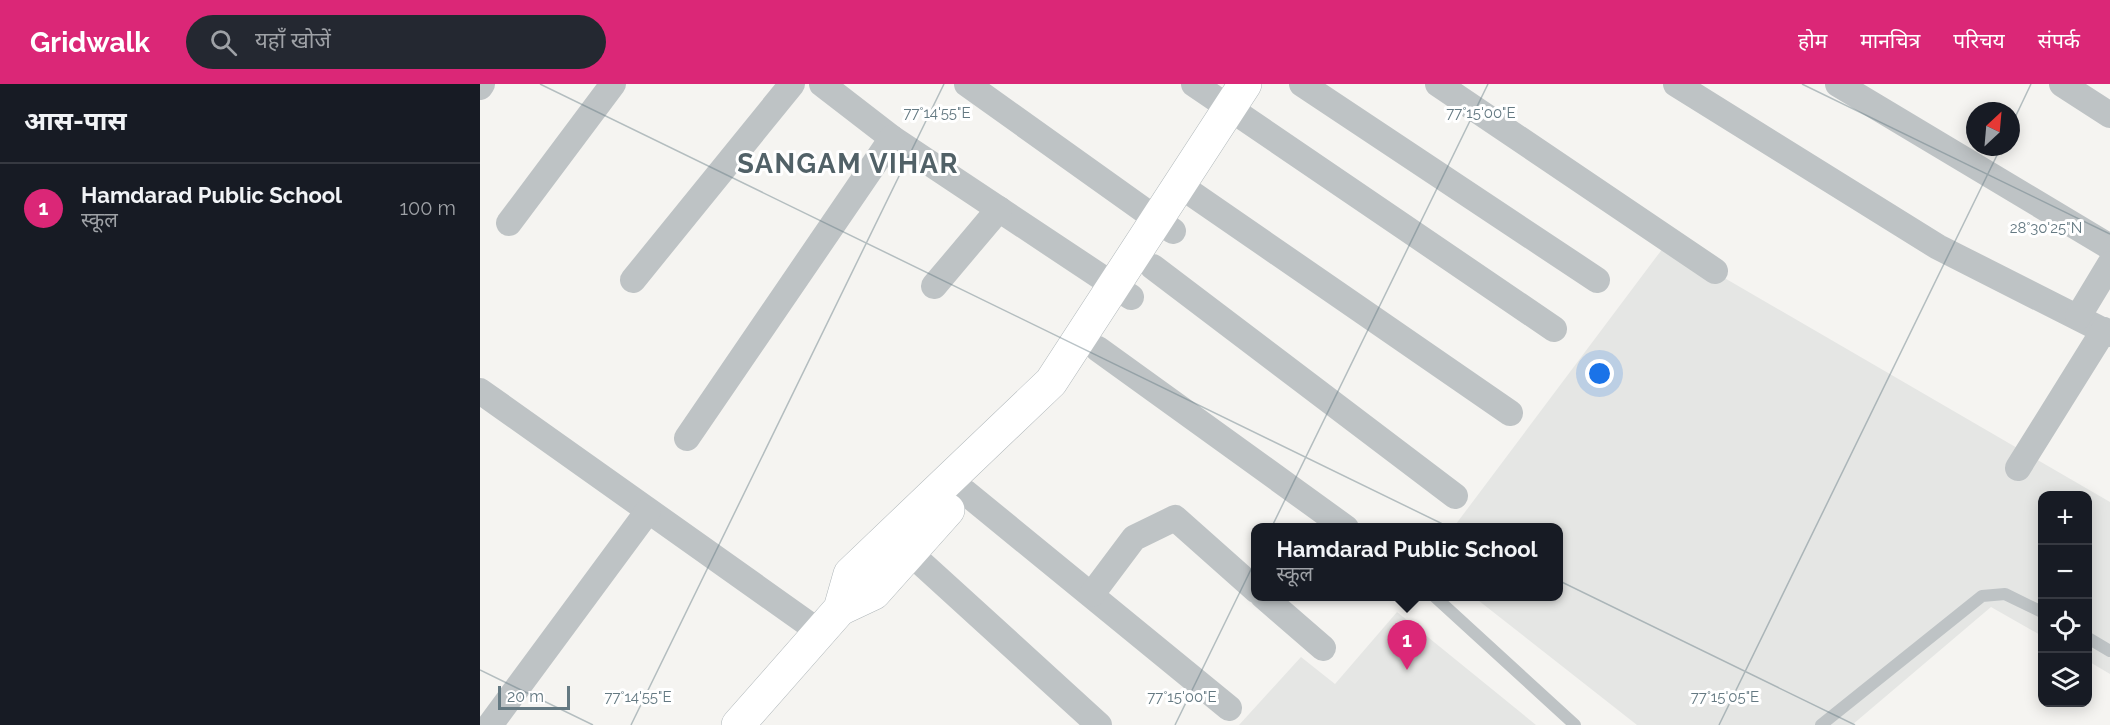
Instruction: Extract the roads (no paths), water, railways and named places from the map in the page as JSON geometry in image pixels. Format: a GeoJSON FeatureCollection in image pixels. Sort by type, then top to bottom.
{"type":"FeatureCollection","features":[{"type":"Feature","properties":{"kind":"street"},"geometry":{"type":"LineString","coordinates":[[509,223],[613,84]]}},
{"type":"Feature","properties":{"kind":"street"},"geometry":{"type":"LineString","coordinates":[[633,280],[792,84]]}},
{"type":"Feature","properties":{"kind":"street"},"geometry":{"type":"LineString","coordinates":[[822,84],[892,138],[1123,292]]}},
{"type":"Feature","properties":{"kind":"street"},"geometry":{"type":"LineString","coordinates":[[967,84],[1166,226]]}},
{"type":"Feature","properties":{"kind":"street"},"geometry":{"type":"LineString","coordinates":[[1194,84],[1239,102],[1554,329]]}},
{"type":"Feature","properties":{"kind":"street"},"geometry":{"type":"LineString","coordinates":[[831,621],[850,574],[1051,382],[1123,292],[1166,226],[1239,102],[1262,84]]}},
{"type":"Feature","properties":{"kind":"street"},"geometry":{"type":"LineString","coordinates":[[1302,84],[1597,279]]}},
{"type":"Feature","properties":{"kind":"street"},"geometry":{"type":"LineString","coordinates":[[1438,84],[1715,271]]}},
{"type":"Feature","properties":{"kind":"street"},"geometry":{"type":"LineString","coordinates":[[1676,84],[1938,247],[2107,332],[2018,468]]}},
{"type":"Feature","properties":{"kind":"street"},"geometry":{"type":"LineString","coordinates":[[1838,84],[2110,247]]}},
{"type":"Feature","properties":{"kind":"street"},"geometry":{"type":"LineString","coordinates":[[2062,84],[2110,115]]}},
{"type":"Feature","properties":{"kind":"street"},"geometry":{"type":"LineString","coordinates":[[738,725],[831,621],[874,593],[908,551],[1038,421],[1098,349],[1123,292],[1153,267],[1166,226],[1191,193],[1239,102]]}},
{"type":"Feature","properties":{"kind":"street"},"geometry":{"type":"LineString","coordinates":[[687,438],[892,138]]}},
{"type":"Feature","properties":{"kind":"street"},"geometry":{"type":"LineString","coordinates":[[1191,193],[1510,413]]}},
{"type":"Feature","properties":{"kind":"street"},"geometry":{"type":"LineString","coordinates":[[934,286],[999,209]]}},
{"type":"Feature","properties":{"kind":"street"},"geometry":{"type":"LineString","coordinates":[[2078,317],[2110,264]]}},
{"type":"Feature","properties":{"kind":"street"},"geometry":{"type":"LineString","coordinates":[[1153,267],[1455,496]]}},
{"type":"Feature","properties":{"kind":"street"},"geometry":{"type":"LineString","coordinates":[[1098,349],[1339,523]]}},
{"type":"Feature","properties":{"kind":"street"},"geometry":{"type":"LineString","coordinates":[[481,394],[648,511],[831,621]]}},
{"type":"Feature","properties":{"kind":"street"},"geometry":{"type":"LineString","coordinates":[[965,492],[1229,708]]}},
{"type":"Feature","properties":{"kind":"street"},"geometry":{"type":"LineString","coordinates":[[490,725],[648,511]]}},
{"type":"Feature","properties":{"kind":"street"},"geometry":{"type":"LineString","coordinates":[[1092,594],[1134,538],[1175,518],[1251,586]]}},
{"type":"Feature","properties":{"kind":"street"},"geometry":{"type":"LineString","coordinates":[[908,551],[1099,725]]}},
{"type":"Feature","properties":{"kind":"street"},"geometry":{"type":"LineString","coordinates":[[1268,601],[1323,648]]}},
{"type":"Feature","properties":{"kind":"lane"},"geometry":{"type":"LineString","coordinates":[[1821,725],[1982,596],[2005,594],[2038,610]]}},
{"type":"Feature","properties":{"kind":"lane"},"geometry":{"type":"LineString","coordinates":[[1438,601],[1575,725]]}},
{"type":"Feature","properties":{"kind":"lane"},"geometry":{"type":"LineString","coordinates":[[2092,640],[2110,651]]}},
{"type":"Feature","properties":{"kind":"place","name":"Hamdarad Public School"},"geometry":{"type":"Point","coordinates":[1407,670]}},
{"type":"Feature","properties":{"kind":"district","name":"SANGAM VIHAR"},"geometry":{"type":"Point","coordinates":[848,164]}}]}
